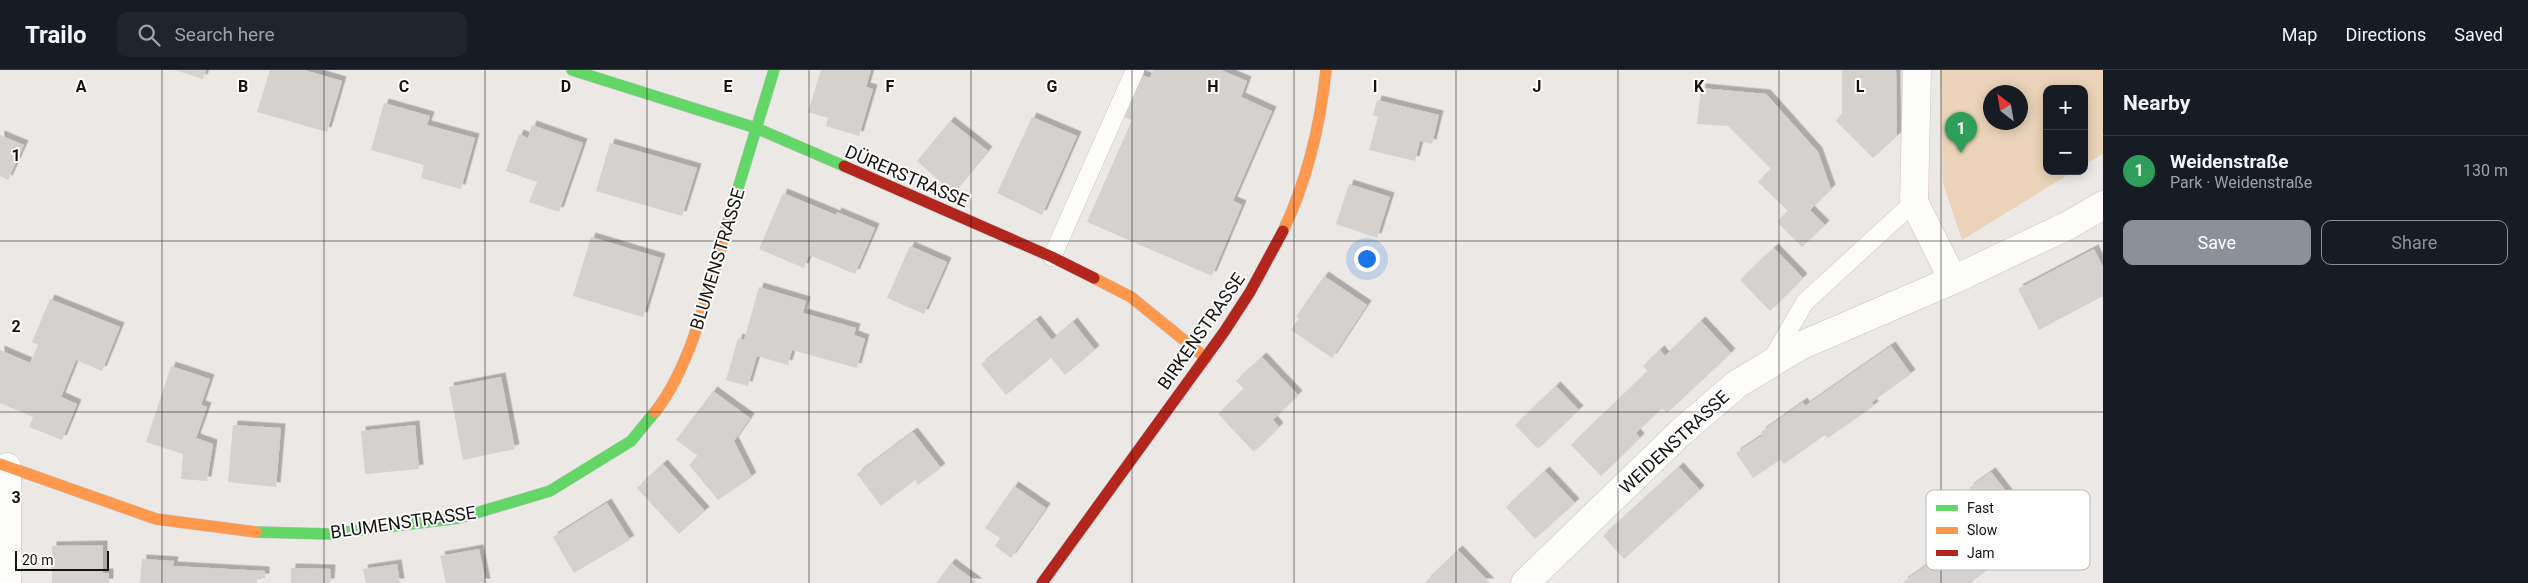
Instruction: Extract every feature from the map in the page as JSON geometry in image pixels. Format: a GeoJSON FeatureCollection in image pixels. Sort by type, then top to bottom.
{"type":"FeatureCollection","features":[{"type":"Feature","properties":{"kind":"street","name":"DÜRERSTRASSE"},"geometry":{"type":"LineString","coordinates":[[572,70],[756,128],[1052,257],[1131,296],[1206,358]]}},
{"type":"Feature","properties":{"kind":"street","name":"BLUMENSTRASSE"},"geometry":{"type":"LineString","coordinates":[[7,583],[4,466],[156,518],[246,532],[330,534],[459,518],[550,491],[631,441],[664,400],[688,354],[774,70]]}},
{"type":"Feature","properties":{"kind":"street","name":"BIRKENSTRASSE"},"geometry":{"type":"LineString","coordinates":[[1042,583],[1251,294],[1289,225],[1310,167],[1324,110],[1326,70]]}},
{"type":"Feature","properties":{"kind":"street"},"geometry":{"type":"LineString","coordinates":[[1917,70],[1914,202],[1953,280]]}},
{"type":"Feature","properties":{"kind":"street","name":"WEIDENSTRASSE"},"geometry":{"type":"LineString","coordinates":[[1525,583],[1681,432],[1737,384],[1800,346],[1953,280],[2070,224],[2103,205]]}},
{"type":"Feature","properties":{"kind":"lane"},"geometry":{"type":"LineString","coordinates":[[1052,257],[1135,70]]}},
{"type":"Feature","properties":{"kind":"lane"},"geometry":{"type":"LineString","coordinates":[[1768,366],[1805,302],[1914,202]]}},
{"type":"Feature","properties":{"kind":"shaded area"},"geometry":{"type":"Polygon","coordinates":[[[1940,70],[2103,70],[2103,154],[2088,163],[2088,85],[2043,85],[2043,175],[2068,175],[1962,240],[1943,183],[1940,70]]]}},
{"type":"Feature","properties":{"kind":"building"},"geometry":{"type":"Polygon","coordinates":[[[175,70],[206,70],[203,79],[175,70]]]}},
{"type":"Feature","properties":{"kind":"building"},"geometry":{"type":"Polygon","coordinates":[[[270,70],[304,70],[342,81],[327,132],[257,112],[270,70]]]}},
{"type":"Feature","properties":{"kind":"building"},"geometry":{"type":"Polygon","coordinates":[[[821,70],[871,70],[866,87],[873,89],[859,136],[826,126],[828,118],[808,112],[821,70]]]}},
{"type":"Feature","properties":{"kind":"building"},"geometry":{"type":"Polygon","coordinates":[[[1153,70],[1221,70],[1247,81],[1241,97],[1272,111],[1233,201],[1242,205],[1212,276],[1087,222],[1132,120],[1121,116],[1139,74],[1150,78],[1153,70]]]}},
{"type":"Feature","properties":{"kind":"building"},"geometry":{"type":"Polygon","coordinates":[[[1842,70],[1896,70],[1897,136],[1873,158],[1836,121],[1842,113],[1842,70]]]}},
{"type":"Feature","properties":{"kind":"building"},"geometry":{"type":"Polygon","coordinates":[[[1701,88],[1766,94],[1818,152],[1831,189],[1810,210],[1825,225],[1802,247],[1777,222],[1788,211],[1758,182],[1771,169],[1728,126],[1697,124],[1701,88]]]}},
{"type":"Feature","properties":{"kind":"building"},"geometry":{"type":"Polygon","coordinates":[[[1377,100],[1439,115],[1432,144],[1420,141],[1415,161],[1369,150],[1378,117],[1373,115],[1377,100]]]}},
{"type":"Feature","properties":{"kind":"building"},"geometry":{"type":"Polygon","coordinates":[[[384,103],[430,116],[427,125],[475,138],[461,189],[421,178],[424,165],[371,150],[384,103]]]}},
{"type":"Feature","properties":{"kind":"building"},"geometry":{"type":"Polygon","coordinates":[[[1032,117],[1077,136],[1042,215],[997,193],[1032,117]]]}},
{"type":"Feature","properties":{"kind":"building"},"geometry":{"type":"Polygon","coordinates":[[[950,121],[988,151],[953,193],[917,161],[950,121]]]}},
{"type":"Feature","properties":{"kind":"building"},"geometry":{"type":"Polygon","coordinates":[[[532,125],[583,143],[559,212],[529,202],[537,182],[506,171],[519,134],[528,138],[532,125]]]}},
{"type":"Feature","properties":{"kind":"building"},"geometry":{"type":"Polygon","coordinates":[[[0,135],[24,145],[8,180],[0,176],[0,135]]]}},
{"type":"Feature","properties":{"kind":"building"},"geometry":{"type":"Polygon","coordinates":[[[610,143],[697,168],[682,216],[596,191],[610,143]]]}},
{"type":"Feature","properties":{"kind":"building"},"geometry":{"type":"Polygon","coordinates":[[[1349,184],[1390,197],[1377,238],[1336,224],[1349,184]]]}},
{"type":"Feature","properties":{"kind":"building"},"geometry":{"type":"Polygon","coordinates":[[[783,193],[836,215],[837,212],[875,228],[855,274],[809,255],[804,268],[759,249],[783,193]]]}},
{"type":"Feature","properties":{"kind":"building"},"geometry":{"type":"Polygon","coordinates":[[[591,237],[661,258],[643,317],[573,296],[591,237]]]}},
{"type":"Feature","properties":{"kind":"building"},"geometry":{"type":"Polygon","coordinates":[[[910,246],[947,262],[924,314],[887,298],[910,246]]]}},
{"type":"Feature","properties":{"kind":"building"},"geometry":{"type":"Polygon","coordinates":[[[1774,248],[1803,278],[1770,311],[1740,280],[1774,248]]]}},
{"type":"Feature","properties":{"kind":"building"},"geometry":{"type":"Polygon","coordinates":[[[2094,249],[2103,267],[2103,296],[2039,330],[2018,289],[2094,249]]]}},
{"type":"Feature","properties":{"kind":"building"},"geometry":{"type":"Polygon","coordinates":[[[1324,276],[1367,305],[1332,358],[1291,330],[1299,318],[1296,317],[1324,276]]]}},
{"type":"Feature","properties":{"kind":"building"},"geometry":{"type":"Polygon","coordinates":[[[759,287],[806,301],[803,313],[856,328],[854,335],[865,339],[857,368],[792,350],[788,365],[757,356],[748,386],[726,380],[738,338],[744,340],[759,287]]]}},
{"type":"Feature","properties":{"kind":"building"},"geometry":{"type":"Polygon","coordinates":[[[50,299],[120,327],[102,371],[76,360],[61,397],[77,404],[62,440],[29,427],[33,417],[0,403],[0,350],[30,363],[38,345],[32,342],[50,299]]]}},
{"type":"Feature","properties":{"kind":"building"},"geometry":{"type":"Polygon","coordinates":[[[1036,320],[1052,340],[1073,322],[1095,350],[1065,375],[1051,358],[1006,395],[981,364],[1036,320]]]}},
{"type":"Feature","properties":{"kind":"building"},"geometry":{"type":"Polygon","coordinates":[[[1701,321],[1731,353],[1667,413],[1662,408],[1636,433],[1640,438],[1601,476],[1571,445],[1648,371],[1643,366],[1660,350],[1665,356],[1701,321]]]}},
{"type":"Feature","properties":{"kind":"building"},"geometry":{"type":"Polygon","coordinates":[[[1891,346],[1911,374],[1872,402],[1874,406],[1828,438],[1825,435],[1784,464],[1780,460],[1753,478],[1736,453],[1763,435],[1761,432],[1803,402],[1805,406],[1891,346]]]}},
{"type":"Feature","properties":{"kind":"building"},"geometry":{"type":"Polygon","coordinates":[[[1262,357],[1298,395],[1273,420],[1279,427],[1254,452],[1218,414],[1244,389],[1236,381],[1262,357]]]}},
{"type":"Feature","properties":{"kind":"building"},"geometry":{"type":"Polygon","coordinates":[[[171,366],[210,379],[201,405],[207,407],[196,438],[213,444],[207,481],[181,479],[183,454],[146,442],[171,366]]]}},
{"type":"Feature","properties":{"kind":"building"},"geometry":{"type":"Polygon","coordinates":[[[501,377],[515,449],[463,460],[449,387],[501,377]]]}},
{"type":"Feature","properties":{"kind":"building"},"geometry":{"type":"Polygon","coordinates":[[[1556,386],[1579,410],[1538,449],[1515,425],[1556,386]]]}},
{"type":"Feature","properties":{"kind":"building"},"geometry":{"type":"Polygon","coordinates":[[[713,391],[750,418],[734,441],[752,477],[718,500],[689,465],[698,456],[676,440],[713,391]]]}},
{"type":"Feature","properties":{"kind":"building"},"geometry":{"type":"Polygon","coordinates":[[[233,425],[281,428],[276,487],[228,482],[233,425]]]}},
{"type":"Feature","properties":{"kind":"building"},"geometry":{"type":"Polygon","coordinates":[[[415,425],[419,469],[365,474],[361,431],[415,425]]]}},
{"type":"Feature","properties":{"kind":"building"},"geometry":{"type":"Polygon","coordinates":[[[913,432],[941,468],[918,485],[915,480],[881,506],[857,474],[913,432]]]}},
{"type":"Feature","properties":{"kind":"building"},"geometry":{"type":"Polygon","coordinates":[[[663,464],[705,511],[679,534],[637,488],[663,464]]]}},
{"type":"Feature","properties":{"kind":"building"},"geometry":{"type":"Polygon","coordinates":[[[1679,467],[1700,490],[1624,559],[1603,536],[1679,467]]]}},
{"type":"Feature","properties":{"kind":"building"},"geometry":{"type":"Polygon","coordinates":[[[1545,471],[1575,503],[1535,539],[1506,507],[1545,471]]]}},
{"type":"Feature","properties":{"kind":"building"},"geometry":{"type":"Polygon","coordinates":[[[1991,472],[2005,490],[1970,490],[1969,488],[1991,472]]]}},
{"type":"Feature","properties":{"kind":"building"},"geometry":{"type":"Polygon","coordinates":[[[1014,486],[1046,508],[1011,558],[995,546],[1000,538],[985,528],[1014,486]]]}},
{"type":"Feature","properties":{"kind":"building"},"geometry":{"type":"Polygon","coordinates":[[[607,503],[630,540],[574,573],[553,537],[607,503]]]}},
{"type":"Feature","properties":{"kind":"building"},"geometry":{"type":"Polygon","coordinates":[[[103,545],[103,573],[109,573],[109,583],[52,583],[52,546],[103,545]]]}},
{"type":"Feature","properties":{"kind":"building"},"geometry":{"type":"Polygon","coordinates":[[[479,549],[486,583],[446,583],[440,556],[479,549]]]}},
{"type":"Feature","properties":{"kind":"building"},"geometry":{"type":"Polygon","coordinates":[[[1458,550],[1490,583],[1425,583],[1426,581],[1458,550]]]}},
{"type":"Feature","properties":{"kind":"building"},"geometry":{"type":"Polygon","coordinates":[[[142,559],[174,561],[173,566],[265,571],[265,578],[257,578],[257,583],[140,583],[142,559]]]}},
{"type":"Feature","properties":{"kind":"building"},"geometry":{"type":"Polygon","coordinates":[[[951,563],[978,583],[936,583],[951,563]]]}},
{"type":"Feature","properties":{"kind":"building"},"geometry":{"type":"Polygon","coordinates":[[[397,564],[400,583],[366,583],[363,569],[397,564]]]}},
{"type":"Feature","properties":{"kind":"building"},"geometry":{"type":"Polygon","coordinates":[[[1926,565],[1926,570],[1988,570],[1970,583],[1902,583],[1926,565]]]}},
{"type":"Feature","properties":{"kind":"building"},"geometry":{"type":"Polygon","coordinates":[[[291,568],[331,569],[330,583],[291,583],[291,568]]]}},
{"type":"Feature","properties":{"kind":"traffic: fast"},"geometry":{"type":"LineString","coordinates":[[572,70],[756,128],[844,166]]}},
{"type":"Feature","properties":{"kind":"traffic: fast"},"geometry":{"type":"LineString","coordinates":[[732,208],[774,70]]}},
{"type":"Feature","properties":{"kind":"traffic: fast"},"geometry":{"type":"LineString","coordinates":[[256,532],[330,534],[459,518],[550,491],[631,441],[655,412]]}},
{"type":"Feature","properties":{"kind":"traffic: slow"},"geometry":{"type":"LineString","coordinates":[[1283,231],[1299,192],[1312,152],[1326,70]]}},
{"type":"Feature","properties":{"kind":"traffic: slow"},"geometry":{"type":"LineString","coordinates":[[655,412],[669,391],[692,342],[710,287],[732,208]]}},
{"type":"Feature","properties":{"kind":"traffic: slow"},"geometry":{"type":"LineString","coordinates":[[1094,278],[1131,297],[1206,358]]}},
{"type":"Feature","properties":{"kind":"traffic: slow"},"geometry":{"type":"LineString","coordinates":[[0,464],[156,519],[256,532]]}},
{"type":"Feature","properties":{"kind":"traffic: jam"},"geometry":{"type":"LineString","coordinates":[[844,166],[1052,257],[1094,278]]}},
{"type":"Feature","properties":{"kind":"traffic: jam"},"geometry":{"type":"LineString","coordinates":[[1042,583],[1224,332],[1250,292],[1283,231]]}},
{"type":"Feature","properties":{"kind":"place","name":"Weidenstraße"},"geometry":{"type":"Point","coordinates":[1961,153]}}]}
